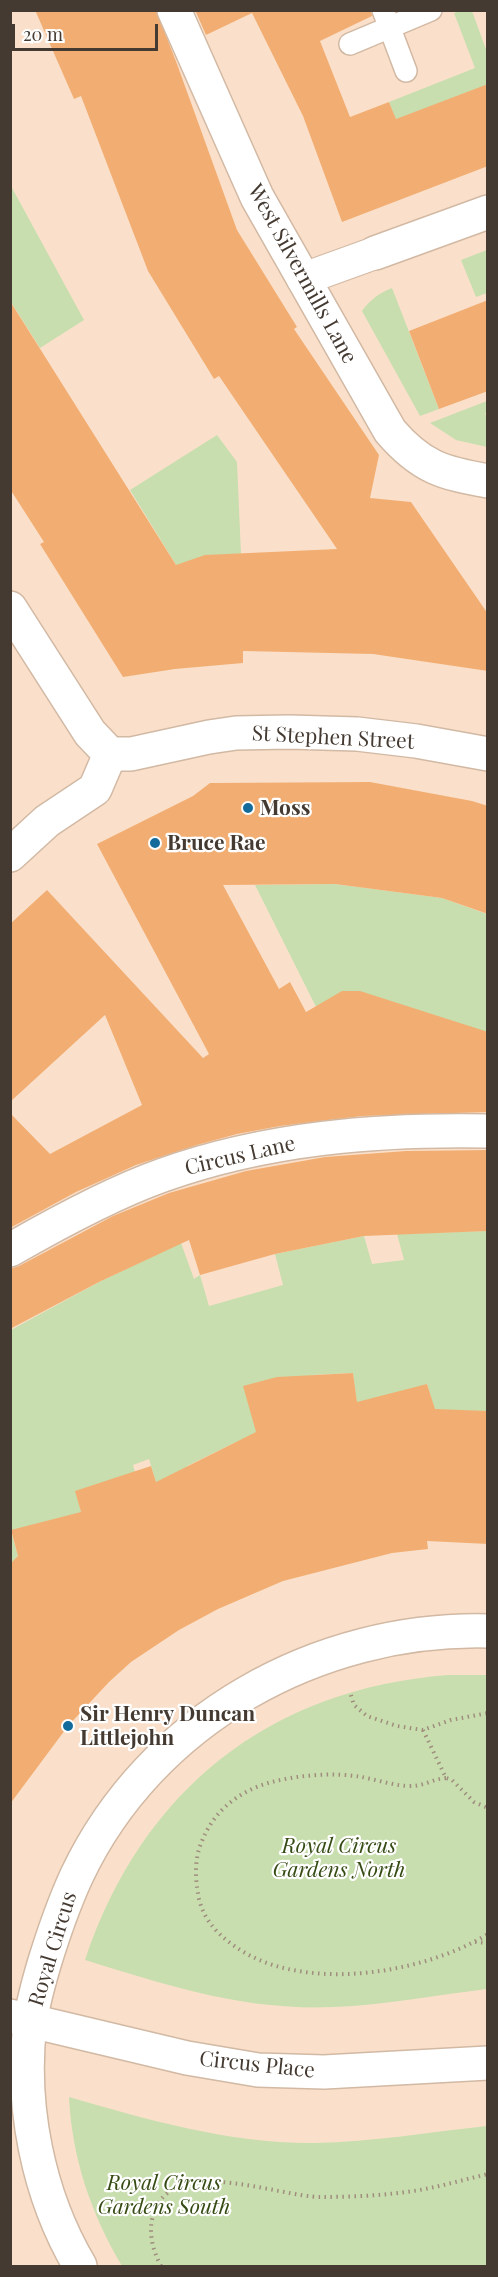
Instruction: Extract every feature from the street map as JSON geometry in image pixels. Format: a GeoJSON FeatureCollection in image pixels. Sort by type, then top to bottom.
{"type":"FeatureCollection","features":[{"type":"Feature","properties":{"kind":"street","name":"West Silvermills Lane"},"geometry":{"type":"LineString","coordinates":[[174,10],[257,197],[390,431],[404,447],[437,470],[488,481]]}},
{"type":"Feature","properties":{"kind":"street"},"geometry":{"type":"LineString","coordinates":[[303,279],[488,212]]}},
{"type":"Feature","properties":{"kind":"street"},"geometry":{"type":"LineString","coordinates":[[10,608],[90,732],[110,754],[95,789],[47,821],[10,855]]}},
{"type":"Feature","properties":{"kind":"street","name":"St Stephen Street"},"geometry":{"type":"LineString","coordinates":[[110,754],[131,754],[218,735],[289,732],[357,734],[488,754]]}},
{"type":"Feature","properties":{"kind":"street","name":"Circus Lane"},"geometry":{"type":"LineString","coordinates":[[10,1250],[104,1201],[161,1176],[256,1149],[350,1135],[446,1130],[488,1131]]}},
{"type":"Feature","properties":{"kind":"street","name":"Royal Circus"},"geometry":{"type":"LineString","coordinates":[[80,2266],[70,2249],[48,2194],[33,2131],[28,2097],[27,2063],[20,2019],[40,1979],[61,1911],[86,1857],[124,1800],[160,1759],[191,1731],[246,1692],[306,1663],[336,1652],[405,1636],[442,1632],[488,1632]]}},
{"type":"Feature","properties":{"kind":"street","name":"Circus Place"},"geometry":{"type":"LineString","coordinates":[[20,2019],[187,2058],[258,2070],[324,2072],[488,2063]]}},
{"type":"Feature","properties":{"kind":"lane"},"geometry":{"type":"LineString","coordinates":[[350,44],[386,19],[431,10]]}},
{"type":"Feature","properties":{"kind":"lane"},"geometry":{"type":"LineString","coordinates":[[386,19],[406,71]]}},
{"type":"Feature","properties":{"kind":"path"},"geometry":{"type":"LineString","coordinates":[[350,1692],[354,1705],[367,1716],[391,1724],[423,1730],[451,1720],[488,1713]]}},
{"type":"Feature","properties":{"kind":"path"},"geometry":{"type":"LineString","coordinates":[[423,1730],[446,1778]]}},
{"type":"Feature","properties":{"kind":"path"},"geometry":{"type":"LineString","coordinates":[[488,1808],[474,1802],[452,1780],[446,1778],[420,1786],[405,1786],[350,1775],[324,1775],[279,1780],[245,1792],[218,1814],[206,1832],[197,1854],[196,1868],[199,1896],[206,1918],[221,1936],[242,1952],[257,1959],[305,1973],[342,1975],[387,1969],[437,1957],[488,1934]]}},
{"type":"Feature","properties":{"kind":"path"},"geometry":{"type":"LineString","coordinates":[[474,1942],[488,1943]]}},
{"type":"Feature","properties":{"kind":"path"},"geometry":{"type":"LineString","coordinates":[[161,2266],[152,2246],[151,2228],[154,2213],[158,2202],[167,2193],[185,2184],[205,2181],[231,2182],[319,2197],[399,2193],[488,2174]]}},
{"type":"Feature","properties":{"kind":"green space"},"geometry":{"type":"Polygon","coordinates":[[[472,11],[487,52],[487,84],[405,143],[389,102],[475,68],[454,13],[472,11]]]}},
{"type":"Feature","properties":{"kind":"green space"},"geometry":{"type":"Polygon","coordinates":[[[11,186],[84,320],[40,348],[11,302],[11,186]]]}},
{"type":"Feature","properties":{"kind":"green space"},"geometry":{"type":"Polygon","coordinates":[[[487,250],[487,293],[476,297],[461,260],[487,250]]]}},
{"type":"Feature","properties":{"kind":"green space"},"geometry":{"type":"Polygon","coordinates":[[[392,288],[439,409],[420,416],[362,311],[375,297],[392,288]]]}},
{"type":"Feature","properties":{"kind":"green space"},"geometry":{"type":"Polygon","coordinates":[[[487,401],[487,412],[485,413],[487,447],[456,440],[430,423],[487,401]]]}},
{"type":"Feature","properties":{"kind":"green space"},"geometry":{"type":"Polygon","coordinates":[[[217,435],[237,462],[241,554],[181,573],[130,490],[217,435]]]}},
{"type":"Feature","properties":{"kind":"green space"},"geometry":{"type":"Polygon","coordinates":[[[335,884],[442,898],[487,914],[487,1032],[316,1007],[255,885],[335,884]]]}},
{"type":"Feature","properties":{"kind":"green space"},"geometry":{"type":"Polygon","coordinates":[[[487,1231],[487,1411],[437,1418],[427,1384],[358,1412],[353,1373],[312,1375],[258,1436],[234,1443],[189,1465],[158,1489],[149,1459],[133,1465],[143,1501],[76,1492],[91,1552],[11,1531],[11,1330],[99,1282],[181,1243],[194,1279],[200,1275],[209,1306],[283,1285],[275,1254],[364,1236],[372,1264],[404,1260],[397,1234],[487,1231]]]}},
{"type":"Feature","properties":{"kind":"green space"},"geometry":{"type":"Polygon","coordinates":[[[11,1531],[18,1556],[11,1564],[11,1531]]]}},
{"type":"Feature","properties":{"kind":"green space","name":"Royal Circus Gardens North"},"geometry":{"type":"Polygon","coordinates":[[[448,1675],[487,1675],[487,1989],[353,2006],[269,2005],[208,1995],[85,1960],[110,1900],[141,1846],[178,1799],[221,1759],[270,1727],[324,1702],[383,1684],[448,1675]]]}},
{"type":"Feature","properties":{"kind":"green space","name":"Royal Circus Gardens South"},"geometry":{"type":"Polygon","coordinates":[[[69,2097],[190,2129],[284,2142],[358,2141],[487,2126],[487,2266],[122,2266],[101,2226],[85,2185],[74,2142],[69,2097]]]}},
{"type":"Feature","properties":{"kind":"building"},"geometry":{"type":"Polygon","coordinates":[[[35,10],[156,10],[237,230],[297,327],[294,329],[379,455],[370,498],[411,502],[488,614],[488,671],[373,654],[243,651],[243,663],[175,669],[123,677],[40,544],[44,542],[10,489],[10,301],[176,565],[205,555],[337,549],[219,376],[214,379],[148,271],[81,96],[74,99],[35,10]]]}},
{"type":"Feature","properties":{"kind":"building"},"geometry":{"type":"Polygon","coordinates":[[[195,10],[371,10],[372,16],[320,41],[350,117],[389,102],[396,119],[488,84],[488,166],[342,222],[303,116],[252,13],[206,35],[195,10]]]}},
{"type":"Feature","properties":{"kind":"building"},"geometry":{"type":"Polygon","coordinates":[[[488,300],[488,391],[439,409],[409,331],[488,300]]]}},
{"type":"Feature","properties":{"kind":"building"},"geometry":{"type":"Polygon","coordinates":[[[370,782],[488,806],[488,914],[442,898],[335,884],[223,885],[279,989],[290,982],[306,1012],[342,991],[360,991],[488,1032],[488,1112],[362,1116],[237,1134],[136,1165],[76,1192],[10,1228],[10,1113],[50,1154],[142,1105],[105,1015],[10,1102],[10,924],[47,890],[203,1058],[209,1054],[97,844],[193,796],[210,783],[370,782]]]}},
{"type":"Feature","properties":{"kind":"building"},"geometry":{"type":"Polygon","coordinates":[[[488,1150],[488,1231],[364,1236],[275,1254],[200,1275],[189,1240],[99,1282],[10,1329],[10,1269],[113,1216],[169,1193],[246,1171],[325,1157],[406,1151],[488,1150]]]}},
{"type":"Feature","properties":{"kind":"building"},"geometry":{"type":"Polygon","coordinates":[[[353,1373],[357,1402],[427,1384],[435,1409],[488,1411],[488,1544],[427,1541],[428,1549],[392,1553],[283,1581],[218,1609],[179,1630],[131,1662],[109,1682],[68,1726],[10,1804],[10,1564],[18,1556],[11,1530],[81,1512],[75,1491],[151,1466],[156,1482],[256,1432],[243,1386],[277,1377],[353,1373]]]}},
{"type":"Feature","properties":{"kind":"place","name":"Moss"},"geometry":{"type":"Point","coordinates":[248,808]}},
{"type":"Feature","properties":{"kind":"place","name":"Bruce Rae"},"geometry":{"type":"Point","coordinates":[155,843]}},
{"type":"Feature","properties":{"kind":"place","name":"Sir Henry Duncan Littlejohn"},"geometry":{"type":"Point","coordinates":[68,1726]}}]}
